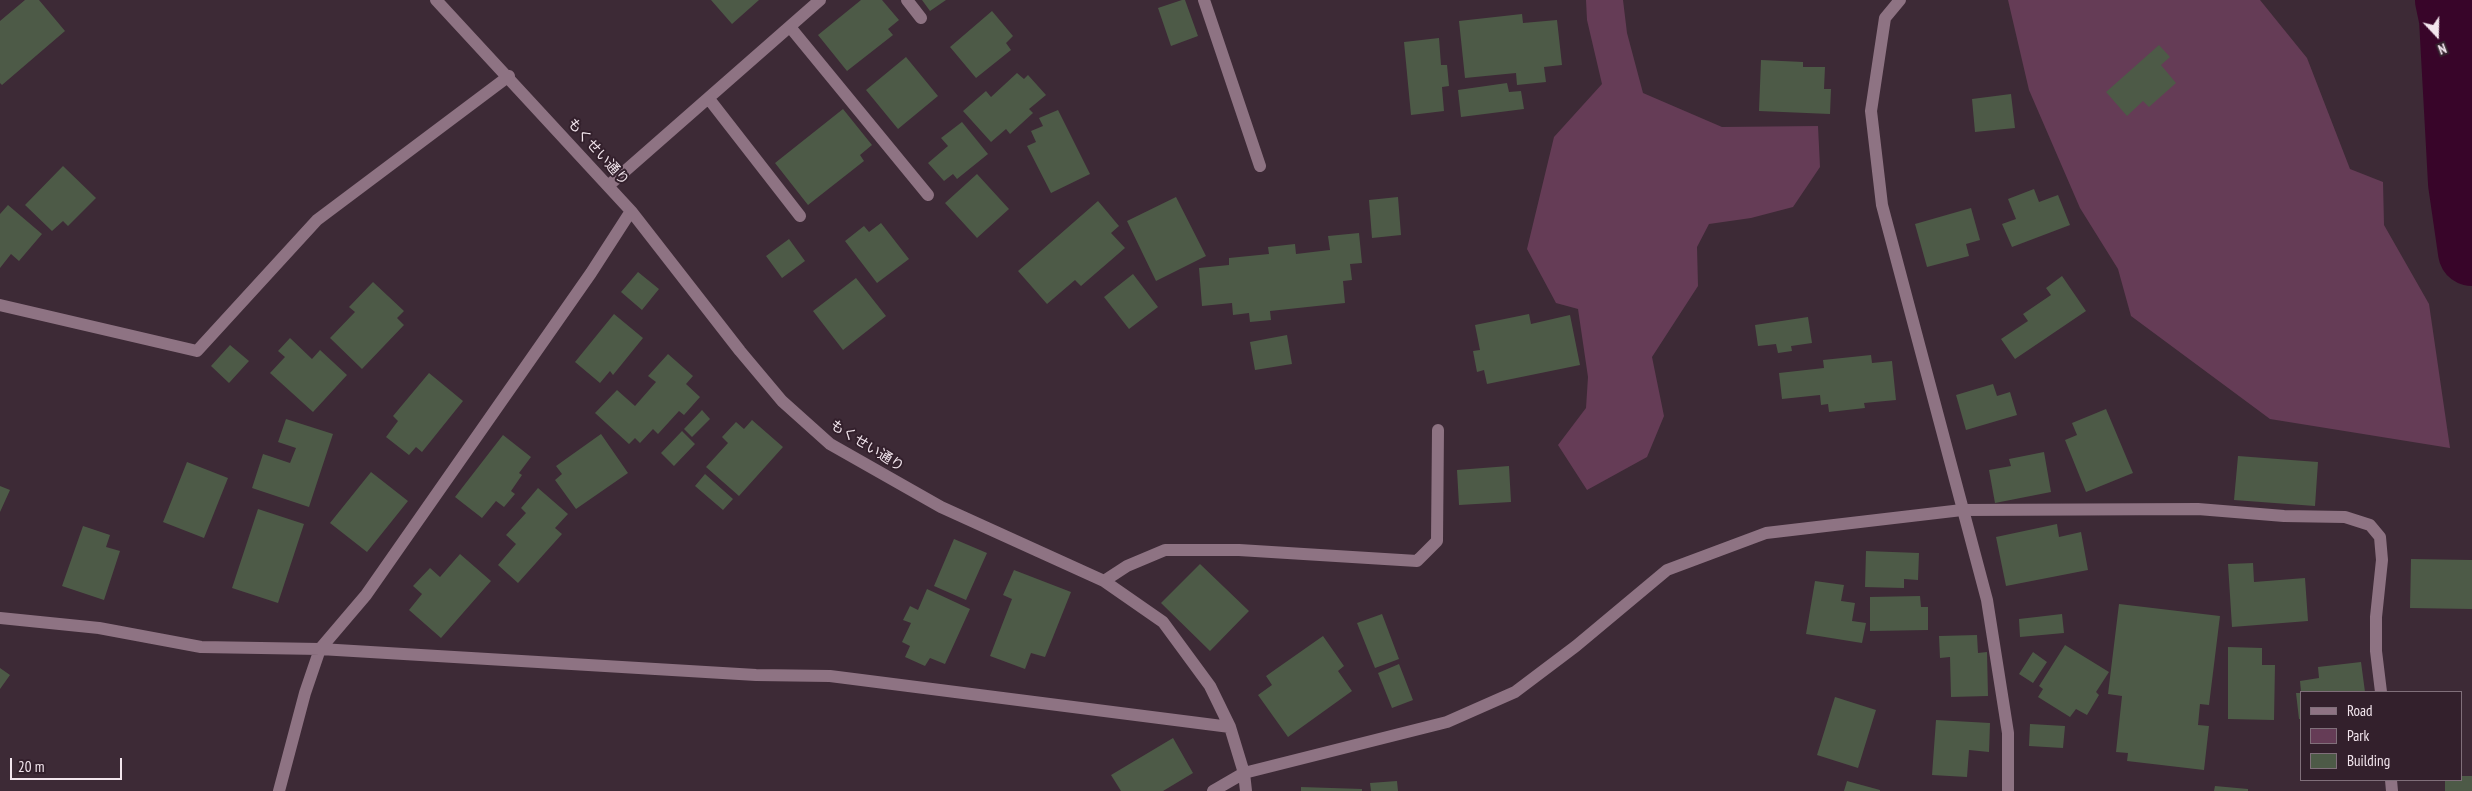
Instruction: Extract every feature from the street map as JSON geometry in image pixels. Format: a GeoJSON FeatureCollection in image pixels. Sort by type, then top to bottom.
{"type":"FeatureCollection","features":[{"type":"Feature","properties":{"kind":"street","name":"もくせい通り"},"geometry":{"type":"LineString","coordinates":[[436,0],[509,76],[631,211],[740,351],[782,401],[830,444],[942,507],[1104,581],[1162,622],[1210,686],[1230,728],[1244,773],[1246,791]]}},
{"type":"Feature","properties":{"kind":"street"},"geometry":{"type":"LineString","coordinates":[[608,186],[820,0]]}},
{"type":"Feature","properties":{"kind":"street"},"geometry":{"type":"LineString","coordinates":[[907,0],[921,18]]}},
{"type":"Feature","properties":{"kind":"street"},"geometry":{"type":"LineString","coordinates":[[1204,0],[1260,166]]}},
{"type":"Feature","properties":{"kind":"street"},"geometry":{"type":"LineString","coordinates":[[1900,0],[1884,18],[1871,111],[1882,205],[1987,600],[2008,733],[2008,791]]}},
{"type":"Feature","properties":{"kind":"street"},"geometry":{"type":"LineString","coordinates":[[790,28],[928,195]]}},
{"type":"Feature","properties":{"kind":"street"},"geometry":{"type":"LineString","coordinates":[[0,305],[197,351],[317,220],[509,76]]}},
{"type":"Feature","properties":{"kind":"street"},"geometry":{"type":"LineString","coordinates":[[709,99],[800,216]]}},
{"type":"Feature","properties":{"kind":"street"},"geometry":{"type":"LineString","coordinates":[[279,791],[305,692],[320,649],[366,595],[591,273],[631,211]]}},
{"type":"Feature","properties":{"kind":"street"},"geometry":{"type":"LineString","coordinates":[[1104,581],[1127,566],[1165,550],[1239,550],[1417,561],[1437,541],[1438,430]]}},
{"type":"Feature","properties":{"kind":"street"},"geometry":{"type":"LineString","coordinates":[[1213,791],[1244,773],[1447,722],[1515,692],[1576,646],[1667,570],[1676,566],[1766,534],[1962,510],[2198,509],[2284,516],[2345,517],[2370,524],[2380,537],[2382,560],[2376,617],[2376,651],[2381,691]]}},
{"type":"Feature","properties":{"kind":"street"},"geometry":{"type":"LineString","coordinates":[[0,618],[99,628],[201,648],[320,649],[746,675],[830,676],[1230,728]]}},
{"type":"Feature","properties":{"kind":"green space"},"geometry":{"type":"Polygon","coordinates":[[[1586,0],[1623,0],[1627,33],[1643,93],[1722,127],[1818,126],[1820,167],[1793,207],[1751,218],[1709,224],[1697,247],[1698,286],[1652,357],[1664,416],[1647,457],[1587,490],[1558,445],[1586,408],[1588,377],[1578,309],[1556,303],[1527,249],[1554,137],[1602,84],[1587,20],[1586,0]]]}},
{"type":"Feature","properties":{"kind":"green space"},"geometry":{"type":"Polygon","coordinates":[[[2008,0],[2260,0],[2307,58],[2350,169],[2383,182],[2384,225],[2429,304],[2450,448],[2270,419],[2131,316],[2118,269],[2080,208],[2029,90],[2008,0]]]}},
{"type":"Feature","properties":{"kind":"green space"},"geometry":{"type":"Polygon","coordinates":[[[2463,0],[2472,0],[2472,59],[2463,0]]]}},
{"type":"Feature","properties":{"kind":"building"},"geometry":{"type":"Polygon","coordinates":[[[25,0],[39,0],[65,31],[2,85],[0,83],[0,21],[25,0]]]}},
{"type":"Feature","properties":{"kind":"building"},"geometry":{"type":"Polygon","coordinates":[[[711,0],[759,0],[732,24],[711,0]]]}},
{"type":"Feature","properties":{"kind":"building"},"geometry":{"type":"Polygon","coordinates":[[[861,0],[882,0],[899,20],[888,29],[893,35],[847,71],[818,35],[861,0]]]}},
{"type":"Feature","properties":{"kind":"building"},"geometry":{"type":"Polygon","coordinates":[[[922,0],[946,0],[930,11],[922,0]]]}},
{"type":"Feature","properties":{"kind":"building"},"geometry":{"type":"Polygon","coordinates":[[[1185,0],[1198,36],[1171,46],[1158,8],[1185,0]]]}},
{"type":"Feature","properties":{"kind":"building"},"geometry":{"type":"Polygon","coordinates":[[[992,11],[1013,36],[1006,43],[1011,50],[976,78],[950,47],[992,11]]]}},
{"type":"Feature","properties":{"kind":"building"},"geometry":{"type":"Polygon","coordinates":[[[1522,14],[1523,23],[1557,20],[1562,65],[1544,67],[1546,82],[1517,85],[1516,73],[1465,78],[1459,21],[1522,14]]]}},
{"type":"Feature","properties":{"kind":"building"},"geometry":{"type":"Polygon","coordinates":[[[1439,38],[1441,65],[1447,65],[1449,86],[1442,87],[1444,111],[1411,115],[1404,42],[1439,38]]]}},
{"type":"Feature","properties":{"kind":"building"},"geometry":{"type":"Polygon","coordinates":[[[2159,45],[2170,57],[2161,65],[2176,83],[2149,107],[2143,101],[2127,116],[2106,92],[2159,45]]]}},
{"type":"Feature","properties":{"kind":"building"},"geometry":{"type":"Polygon","coordinates":[[[906,57],[938,96],[898,129],[866,90],[906,57]]]}},
{"type":"Feature","properties":{"kind":"building"},"geometry":{"type":"Polygon","coordinates":[[[1761,60],[1803,62],[1803,67],[1825,67],[1824,89],[1831,89],[1830,114],[1759,111],[1761,60]]]}},
{"type":"Feature","properties":{"kind":"building"},"geometry":{"type":"Polygon","coordinates":[[[1017,73],[1024,79],[1028,75],[1046,95],[1029,109],[1033,113],[1010,134],[1006,129],[991,142],[963,111],[986,91],[991,97],[1017,73]]]}},
{"type":"Feature","properties":{"kind":"building"},"geometry":{"type":"Polygon","coordinates":[[[1507,83],[1509,92],[1521,91],[1524,109],[1461,117],[1458,90],[1507,83]]]}},
{"type":"Feature","properties":{"kind":"building"},"geometry":{"type":"Polygon","coordinates":[[[2011,94],[2015,128],[1975,132],[1972,99],[2011,94]]]}},
{"type":"Feature","properties":{"kind":"building"},"geometry":{"type":"Polygon","coordinates":[[[843,109],[872,145],[860,155],[864,161],[808,205],[775,163],[843,109]]]}},
{"type":"Feature","properties":{"kind":"building"},"geometry":{"type":"Polygon","coordinates":[[[1058,110],[1090,174],[1051,193],[1027,146],[1036,142],[1031,131],[1043,126],[1039,118],[1058,110]]]}},
{"type":"Feature","properties":{"kind":"building"},"geometry":{"type":"Polygon","coordinates":[[[962,122],[988,154],[957,179],[953,174],[944,181],[928,163],[948,146],[941,138],[962,122]]]}},
{"type":"Feature","properties":{"kind":"building"},"geometry":{"type":"Polygon","coordinates":[[[63,166],[96,198],[68,226],[63,221],[52,231],[25,205],[63,166]]]}},
{"type":"Feature","properties":{"kind":"building"},"geometry":{"type":"Polygon","coordinates":[[[977,174],[1009,209],[977,238],[945,203],[977,174]]]}},
{"type":"Feature","properties":{"kind":"building"},"geometry":{"type":"Polygon","coordinates":[[[2034,189],[2039,202],[2058,195],[2070,225],[2012,247],[2002,224],[2016,219],[2008,199],[2034,189]]]}},
{"type":"Feature","properties":{"kind":"building"},"geometry":{"type":"Polygon","coordinates":[[[1176,197],[1206,256],[1156,281],[1127,221],[1176,197]]]}},
{"type":"Feature","properties":{"kind":"building"},"geometry":{"type":"Polygon","coordinates":[[[1398,197],[1401,235],[1372,238],[1369,200],[1398,197]]]}},
{"type":"Feature","properties":{"kind":"building"},"geometry":{"type":"Polygon","coordinates":[[[1098,201],[1119,226],[1111,233],[1125,248],[1081,286],[1075,280],[1047,304],[1018,271],[1098,201]]]}},
{"type":"Feature","properties":{"kind":"building"},"geometry":{"type":"Polygon","coordinates":[[[8,205],[42,234],[19,261],[11,254],[0,268],[0,214],[8,205]]]}},
{"type":"Feature","properties":{"kind":"building"},"geometry":{"type":"Polygon","coordinates":[[[1971,208],[1980,240],[1966,244],[1969,256],[1927,267],[1915,224],[1971,208]]]}},
{"type":"Feature","properties":{"kind":"building"},"geometry":{"type":"Polygon","coordinates":[[[881,223],[909,259],[877,283],[845,241],[864,226],[869,232],[881,223]]]}},
{"type":"Feature","properties":{"kind":"building"},"geometry":{"type":"Polygon","coordinates":[[[1359,233],[1362,263],[1350,264],[1352,280],[1343,281],[1345,303],[1270,311],[1271,320],[1250,322],[1249,313],[1233,315],[1232,303],[1202,306],[1199,268],[1229,265],[1229,258],[1269,254],[1268,247],[1295,244],[1296,254],[1330,250],[1328,236],[1359,233]]]}},
{"type":"Feature","properties":{"kind":"building"},"geometry":{"type":"Polygon","coordinates":[[[789,239],[805,261],[782,278],[766,256],[789,239]]]}},
{"type":"Feature","properties":{"kind":"building"},"geometry":{"type":"Polygon","coordinates":[[[638,272],[659,289],[642,310],[621,292],[638,272]]]}},
{"type":"Feature","properties":{"kind":"building"},"geometry":{"type":"Polygon","coordinates":[[[1133,274],[1158,307],[1129,329],[1104,297],[1133,274]]]}},
{"type":"Feature","properties":{"kind":"building"},"geometry":{"type":"Polygon","coordinates":[[[2062,276],[2086,311],[2015,359],[2001,339],[2028,321],[2023,314],[2051,295],[2046,288],[2062,276]]]}},
{"type":"Feature","properties":{"kind":"building"},"geometry":{"type":"Polygon","coordinates":[[[856,278],[886,316],[843,350],[813,311],[856,278]]]}},
{"type":"Feature","properties":{"kind":"building"},"geometry":{"type":"Polygon","coordinates":[[[373,282],[404,311],[397,318],[404,325],[362,369],[330,338],[355,312],[349,307],[373,282]]]}},
{"type":"Feature","properties":{"kind":"building"},"geometry":{"type":"Polygon","coordinates":[[[614,314],[643,338],[613,375],[610,371],[600,383],[575,362],[614,314]]]}},
{"type":"Feature","properties":{"kind":"building"},"geometry":{"type":"Polygon","coordinates":[[[1529,314],[1531,324],[1570,315],[1580,365],[1487,384],[1484,370],[1477,372],[1473,351],[1480,350],[1475,325],[1529,314]]]}},
{"type":"Feature","properties":{"kind":"building"},"geometry":{"type":"Polygon","coordinates":[[[1808,317],[1812,343],[1791,346],[1792,351],[1778,353],[1776,344],[1758,346],[1755,325],[1808,317]]]}},
{"type":"Feature","properties":{"kind":"building"},"geometry":{"type":"Polygon","coordinates":[[[1287,335],[1292,364],[1255,370],[1250,342],[1287,335]]]}},
{"type":"Feature","properties":{"kind":"building"},"geometry":{"type":"Polygon","coordinates":[[[290,338],[312,359],[320,350],[347,375],[313,412],[270,373],[285,357],[278,351],[290,338]]]}},
{"type":"Feature","properties":{"kind":"building"},"geometry":{"type":"Polygon","coordinates":[[[230,345],[249,361],[229,383],[211,366],[230,345]]]}},
{"type":"Feature","properties":{"kind":"building"},"geometry":{"type":"Polygon","coordinates":[[[668,354],[693,376],[686,384],[700,397],[684,415],[679,411],[658,434],[653,429],[640,443],[635,438],[629,444],[595,413],[617,390],[635,406],[656,382],[648,376],[668,354]]]}},
{"type":"Feature","properties":{"kind":"building"},"geometry":{"type":"Polygon","coordinates":[[[1871,355],[1872,363],[1892,361],[1896,400],[1864,403],[1865,408],[1829,412],[1828,404],[1821,405],[1820,395],[1782,399],[1779,373],[1824,368],[1823,360],[1871,355]]]}},
{"type":"Feature","properties":{"kind":"building"},"geometry":{"type":"Polygon","coordinates":[[[429,373],[463,401],[422,452],[416,447],[409,455],[386,437],[398,421],[393,416],[429,373]]]}},
{"type":"Feature","properties":{"kind":"building"},"geometry":{"type":"Polygon","coordinates":[[[1993,384],[1997,396],[2010,392],[2017,415],[1966,430],[1956,395],[1993,384]]]}},
{"type":"Feature","properties":{"kind":"building"},"geometry":{"type":"Polygon","coordinates":[[[2106,409],[2133,473],[2086,492],[2065,440],[2077,435],[2072,423],[2106,409]]]}},
{"type":"Feature","properties":{"kind":"building"},"geometry":{"type":"Polygon","coordinates":[[[702,410],[710,419],[692,437],[684,429],[702,410]]]}},
{"type":"Feature","properties":{"kind":"building"},"geometry":{"type":"Polygon","coordinates":[[[286,419],[333,434],[309,507],[252,488],[263,454],[290,463],[296,448],[278,442],[286,419]]]}},
{"type":"Feature","properties":{"kind":"building"},"geometry":{"type":"Polygon","coordinates":[[[752,420],[783,447],[739,496],[706,467],[728,443],[722,437],[736,422],[744,429],[752,420]]]}},
{"type":"Feature","properties":{"kind":"building"},"geometry":{"type":"Polygon","coordinates":[[[682,431],[695,444],[674,466],[661,453],[682,431]]]}},
{"type":"Feature","properties":{"kind":"building"},"geometry":{"type":"Polygon","coordinates":[[[601,434],[628,473],[576,509],[555,480],[562,474],[556,466],[601,434]]]}},
{"type":"Feature","properties":{"kind":"building"},"geometry":{"type":"Polygon","coordinates":[[[503,435],[531,457],[519,473],[522,475],[511,491],[515,494],[504,507],[496,501],[482,518],[455,497],[503,435]]]}},
{"type":"Feature","properties":{"kind":"building"},"geometry":{"type":"Polygon","coordinates":[[[2044,452],[2051,492],[1995,503],[1989,470],[2011,466],[2009,459],[2044,452]]]}},
{"type":"Feature","properties":{"kind":"building"},"geometry":{"type":"Polygon","coordinates":[[[2238,456],[2318,462],[2315,506],[2234,500],[2238,456]]]}},
{"type":"Feature","properties":{"kind":"building"},"geometry":{"type":"Polygon","coordinates":[[[187,462],[228,478],[204,538],[163,522],[187,462]]]}},
{"type":"Feature","properties":{"kind":"building"},"geometry":{"type":"Polygon","coordinates":[[[1509,466],[1511,502],[1459,505],[1457,470],[1509,466]]]}},
{"type":"Feature","properties":{"kind":"building"},"geometry":{"type":"Polygon","coordinates":[[[371,472],[408,501],[367,552],[330,523],[371,472]]]}},
{"type":"Feature","properties":{"kind":"building"},"geometry":{"type":"Polygon","coordinates":[[[705,474],[733,499],[723,510],[695,486],[705,474]]]}},
{"type":"Feature","properties":{"kind":"building"},"geometry":{"type":"Polygon","coordinates":[[[0,486],[10,490],[0,512],[0,486]]]}},
{"type":"Feature","properties":{"kind":"building"},"geometry":{"type":"Polygon","coordinates":[[[538,488],[568,514],[555,528],[562,534],[518,583],[498,565],[516,544],[506,535],[526,513],[521,508],[538,488]]]}},
{"type":"Feature","properties":{"kind":"building"},"geometry":{"type":"Polygon","coordinates":[[[258,509],[304,524],[278,603],[232,588],[258,509]]]}},
{"type":"Feature","properties":{"kind":"building"},"geometry":{"type":"Polygon","coordinates":[[[2057,524],[2059,537],[2081,532],[2088,570],[2006,586],[1996,537],[2057,524]]]}},
{"type":"Feature","properties":{"kind":"building"},"geometry":{"type":"Polygon","coordinates":[[[83,526],[110,535],[106,547],[120,551],[104,600],[62,586],[83,526]]]}},
{"type":"Feature","properties":{"kind":"building"},"geometry":{"type":"Polygon","coordinates":[[[954,539],[987,553],[966,600],[934,586],[954,539]]]}},
{"type":"Feature","properties":{"kind":"building"},"geometry":{"type":"Polygon","coordinates":[[[1866,551],[1919,553],[1918,580],[1904,579],[1904,588],[1865,587],[1866,551]]]}},
{"type":"Feature","properties":{"kind":"building"},"geometry":{"type":"Polygon","coordinates":[[[460,554],[491,581],[441,638],[409,610],[422,594],[413,586],[430,568],[440,577],[460,554]]]}},
{"type":"Feature","properties":{"kind":"building"},"geometry":{"type":"Polygon","coordinates":[[[2411,559],[2472,560],[2472,609],[2410,608],[2411,559]]]}},
{"type":"Feature","properties":{"kind":"building"},"geometry":{"type":"Polygon","coordinates":[[[2253,563],[2254,582],[2305,578],[2308,621],[2232,627],[2228,564],[2253,563]]]}},
{"type":"Feature","properties":{"kind":"building"},"geometry":{"type":"Polygon","coordinates":[[[1200,564],[1249,611],[1210,651],[1161,603],[1200,564]]]}},
{"type":"Feature","properties":{"kind":"building"},"geometry":{"type":"Polygon","coordinates":[[[1014,570],[1071,592],[1045,657],[1031,653],[1025,669],[990,656],[1012,599],[1003,595],[1014,570]]]}},
{"type":"Feature","properties":{"kind":"building"},"geometry":{"type":"Polygon","coordinates":[[[1815,581],[1844,585],[1841,601],[1855,603],[1852,621],[1866,623],[1862,643],[1806,634],[1815,581]]]}},
{"type":"Feature","properties":{"kind":"building"},"geometry":{"type":"Polygon","coordinates":[[[927,589],[970,609],[945,664],[930,658],[925,666],[905,657],[910,646],[902,642],[911,623],[903,620],[910,606],[918,610],[927,589]]]}},
{"type":"Feature","properties":{"kind":"building"},"geometry":{"type":"Polygon","coordinates":[[[1920,596],[1921,607],[1928,607],[1928,630],[1870,631],[1870,597],[1920,596]]]}},
{"type":"Feature","properties":{"kind":"building"},"geometry":{"type":"Polygon","coordinates":[[[2119,604],[2220,616],[2209,705],[2200,704],[2198,725],[2209,726],[2204,770],[2127,761],[2128,753],[2116,752],[2122,696],[2108,694],[2119,604]]]}},
{"type":"Feature","properties":{"kind":"building"},"geometry":{"type":"Polygon","coordinates":[[[1382,614],[1399,659],[1375,668],[1357,623],[1382,614]]]}},
{"type":"Feature","properties":{"kind":"building"},"geometry":{"type":"Polygon","coordinates":[[[2062,614],[2064,633],[2020,637],[2019,619],[2062,614]]]}},
{"type":"Feature","properties":{"kind":"building"},"geometry":{"type":"Polygon","coordinates":[[[1977,635],[1978,653],[1987,652],[1988,696],[1951,697],[1950,657],[1940,658],[1939,636],[1977,635]]]}},
{"type":"Feature","properties":{"kind":"building"},"geometry":{"type":"Polygon","coordinates":[[[1323,636],[1344,666],[1338,671],[1352,691],[1288,737],[1258,695],[1272,685],[1266,676],[1323,636]]]}},
{"type":"Feature","properties":{"kind":"building"},"geometry":{"type":"Polygon","coordinates":[[[2065,645],[2109,672],[2096,692],[2099,695],[2087,715],[2076,709],[2070,717],[2038,697],[2043,689],[2039,686],[2065,645]]]}},
{"type":"Feature","properties":{"kind":"building"},"geometry":{"type":"Polygon","coordinates":[[[2228,647],[2262,648],[2262,665],[2275,665],[2274,720],[2228,719],[2228,647]]]}},
{"type":"Feature","properties":{"kind":"building"},"geometry":{"type":"Polygon","coordinates":[[[2033,652],[2047,662],[2033,683],[2019,674],[2033,652]]]}},
{"type":"Feature","properties":{"kind":"building"},"geometry":{"type":"Polygon","coordinates":[[[2361,662],[2365,691],[2301,691],[2300,681],[2319,678],[2318,667],[2361,662]]]}},
{"type":"Feature","properties":{"kind":"building"},"geometry":{"type":"Polygon","coordinates":[[[1399,664],[1413,700],[1392,708],[1378,673],[1399,664]]]}},
{"type":"Feature","properties":{"kind":"building"},"geometry":{"type":"Polygon","coordinates":[[[0,668],[10,675],[0,689],[0,668]]]}},
{"type":"Feature","properties":{"kind":"building"},"geometry":{"type":"Polygon","coordinates":[[[2296,693],[2300,693],[2299,719],[2296,693]]]}},
{"type":"Feature","properties":{"kind":"building"},"geometry":{"type":"Polygon","coordinates":[[[1835,697],[1876,710],[1858,768],[1817,755],[1835,697]]]}},
{"type":"Feature","properties":{"kind":"building"},"geometry":{"type":"Polygon","coordinates":[[[1936,720],[1990,723],[1989,752],[1969,750],[1967,777],[1932,775],[1936,720]]]}},
{"type":"Feature","properties":{"kind":"building"},"geometry":{"type":"Polygon","coordinates":[[[2030,724],[2065,726],[2063,748],[2029,746],[2030,724]]]}},
{"type":"Feature","properties":{"kind":"building"},"geometry":{"type":"Polygon","coordinates":[[[1173,738],[1193,773],[1163,791],[1121,791],[1111,775],[1173,738]]]}},
{"type":"Feature","properties":{"kind":"building"},"geometry":{"type":"Polygon","coordinates":[[[2462,776],[2472,776],[2472,791],[2445,791],[2445,781],[2462,781],[2462,776]]]}},
{"type":"Feature","properties":{"kind":"building"},"geometry":{"type":"Polygon","coordinates":[[[1397,781],[1398,791],[1371,791],[1370,783],[1397,781]]]}},
{"type":"Feature","properties":{"kind":"building"},"geometry":{"type":"Polygon","coordinates":[[[1847,781],[1880,790],[1880,791],[1844,791],[1847,781]]]}},
{"type":"Feature","properties":{"kind":"building"},"geometry":{"type":"Polygon","coordinates":[[[2215,786],[2248,789],[2248,791],[2214,791],[2215,786]]]}},
{"type":"Feature","properties":{"kind":"building"},"geometry":{"type":"Polygon","coordinates":[[[1301,787],[1362,789],[1362,791],[1301,791],[1301,787]]]}},
{"type":"Feature","properties":{"kind":"waterway"},"geometry":{"type":"LineString","coordinates":[[2449,0],[2453,19],[2462,183],[2472,252]]}}]}
